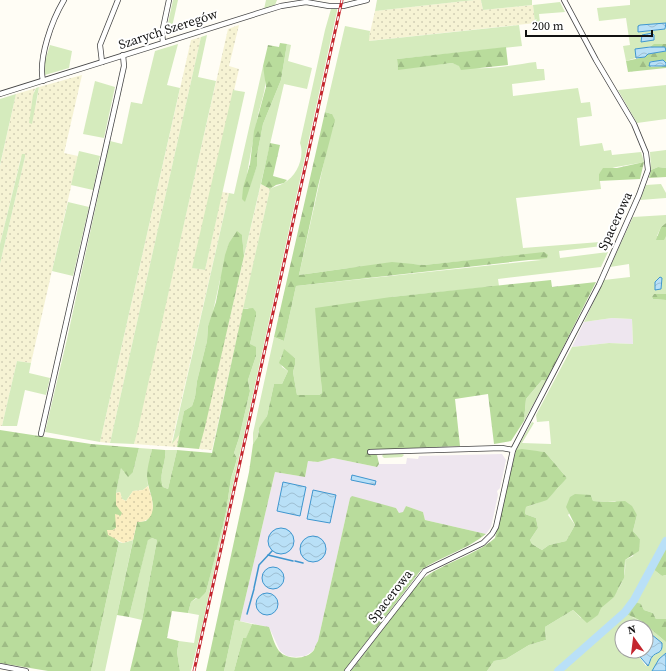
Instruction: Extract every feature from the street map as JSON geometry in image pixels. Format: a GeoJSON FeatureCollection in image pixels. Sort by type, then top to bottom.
{"type":"FeatureCollection","features":[{"type":"Feature","properties":{"kind":"street"},"geometry":{"type":"LineString","coordinates":[[44,81],[43,63],[52,22],[64,0]]}},
{"type":"Feature","properties":{"kind":"street"},"geometry":{"type":"LineString","coordinates":[[102,62],[100,45],[118,0]]}},
{"type":"Feature","properties":{"kind":"street"},"geometry":{"type":"LineString","coordinates":[[163,42],[162,33],[169,0]]}},
{"type":"Feature","properties":{"kind":"street"},"geometry":{"type":"LineString","coordinates":[[281,0],[281,6]]}},
{"type":"Feature","properties":{"kind":"street","name":"Szarych Szeregów"},"geometry":{"type":"LineString","coordinates":[[0,94],[281,6],[306,2],[329,6],[343,6],[368,0]]}},
{"type":"Feature","properties":{"kind":"street","name":"Spacerowa"},"geometry":{"type":"LineString","coordinates":[[347,671],[415,581],[425,571],[483,543],[492,534],[496,527],[513,450],[599,285],[639,196],[648,170],[646,153],[634,124],[596,60],[564,0]]}},
{"type":"Feature","properties":{"kind":"street"},"geometry":{"type":"LineString","coordinates":[[41,434],[118,94],[124,66],[123,55]]}},
{"type":"Feature","properties":{"kind":"street"},"geometry":{"type":"LineString","coordinates":[[370,452],[502,448],[513,450]]}},
{"type":"Feature","properties":{"kind":"street"},"geometry":{"type":"LineString","coordinates":[[0,666],[26,671]]}},
{"type":"Feature","properties":{"kind":"shaded area"},"geometry":{"type":"Polygon","coordinates":[[[481,0],[483,10],[533,5],[535,23],[368,41],[375,11],[481,0]]]}},
{"type":"Feature","properties":{"kind":"shaded area"},"geometry":{"type":"Polygon","coordinates":[[[239,25],[229,66],[239,69],[193,268],[205,270],[222,192],[229,193],[172,441],[180,434],[177,447],[134,444],[228,29],[239,25]]]}},
{"type":"Feature","properties":{"kind":"shaded area"},"geometry":{"type":"Polygon","coordinates":[[[201,37],[110,443],[100,442],[191,40],[201,37]]]}},
{"type":"Feature","properties":{"kind":"shaded area"},"geometry":{"type":"Polygon","coordinates":[[[82,75],[64,153],[78,156],[31,363],[17,361],[2,426],[0,426],[0,264],[25,157],[21,157],[0,244],[0,166],[16,94],[36,88],[34,91],[36,105],[39,87],[82,75]]]}},
{"type":"Feature","properties":{"kind":"shaded area"},"geometry":{"type":"Polygon","coordinates":[[[261,184],[270,189],[212,450],[199,449],[261,184]]]}},
{"type":"Feature","properties":{"kind":"shaded area"},"geometry":{"type":"Polygon","coordinates":[[[612,318],[632,319],[633,344],[609,343],[572,347],[584,322],[612,318]]]}},
{"type":"Feature","properties":{"kind":"shaded area"},"geometry":{"type":"Polygon","coordinates":[[[502,454],[506,460],[500,488],[497,491],[498,495],[491,527],[486,534],[425,520],[423,512],[406,506],[403,513],[399,513],[396,508],[350,498],[318,641],[313,651],[305,656],[287,656],[280,651],[269,627],[240,621],[275,472],[305,477],[308,461],[318,462],[333,458],[377,467],[379,464],[406,464],[407,458],[418,459],[419,456],[502,454]]]}},
{"type":"Feature","properties":{"kind":"green space"},"geometry":{"type":"Polygon","coordinates":[[[173,0],[178,0],[170,36],[166,32],[173,0]]]}},
{"type":"Feature","properties":{"kind":"green space"},"geometry":{"type":"Polygon","coordinates":[[[266,0],[277,0],[275,5],[264,9],[266,0]]]}},
{"type":"Feature","properties":{"kind":"green space"},"geometry":{"type":"Polygon","coordinates":[[[377,0],[474,0],[375,11],[377,0]]]}},
{"type":"Feature","properties":{"kind":"green space"},"geometry":{"type":"Polygon","coordinates":[[[481,0],[532,0],[532,5],[483,10],[481,0]]]}},
{"type":"Feature","properties":{"kind":"green space"},"geometry":{"type":"Polygon","coordinates":[[[630,0],[666,0],[666,24],[640,25],[641,32],[666,29],[666,44],[646,47],[635,52],[636,58],[626,61],[623,46],[630,45],[626,18],[599,21],[597,8],[630,5],[630,0]]]}},
{"type":"Feature","properties":{"kind":"green space"},"geometry":{"type":"Polygon","coordinates":[[[560,2],[565,12],[539,14],[540,23],[535,23],[533,5],[560,2]]]}},
{"type":"Feature","properties":{"kind":"green space"},"geometry":{"type":"Polygon","coordinates":[[[331,9],[337,9],[337,11],[200,635],[191,671],[180,671],[177,652],[179,641],[194,643],[199,615],[188,613],[191,602],[206,592],[226,512],[231,478],[237,458],[234,453],[250,391],[248,380],[256,356],[250,344],[256,316],[248,308],[243,309],[270,189],[289,180],[299,166],[301,160],[300,143],[331,9]]]}},
{"type":"Feature","properties":{"kind":"green space"},"geometry":{"type":"Polygon","coordinates":[[[519,25],[522,46],[397,59],[398,69],[452,63],[472,68],[494,68],[536,62],[537,69],[544,69],[545,80],[512,84],[513,96],[578,88],[581,103],[590,102],[592,116],[577,118],[580,146],[602,143],[604,151],[611,150],[612,155],[641,152],[644,162],[615,167],[599,174],[601,189],[516,198],[523,248],[613,241],[611,245],[559,251],[560,258],[608,252],[601,267],[498,279],[499,286],[391,297],[321,381],[322,393],[319,395],[297,395],[293,372],[295,358],[284,350],[280,359],[282,367],[288,371],[282,384],[274,384],[267,416],[258,432],[259,437],[253,444],[253,433],[274,337],[284,341],[296,286],[541,260],[473,260],[424,265],[414,264],[349,268],[299,275],[328,144],[332,114],[325,112],[345,26],[370,31],[369,41],[519,25]]]}},
{"type":"Feature","properties":{"kind":"green space"},"geometry":{"type":"Polygon","coordinates":[[[207,35],[198,77],[216,81],[138,429],[134,444],[110,443],[201,37],[207,35]]]}},
{"type":"Feature","properties":{"kind":"green space"},"geometry":{"type":"Polygon","coordinates":[[[280,43],[287,44],[281,80],[263,124],[257,155],[257,166],[245,202],[242,199],[243,188],[250,164],[254,131],[266,87],[263,66],[268,45],[279,47],[280,43]]]}},
{"type":"Feature","properties":{"kind":"green space"},"geometry":{"type":"Polygon","coordinates":[[[178,44],[167,85],[180,88],[100,442],[45,432],[110,141],[122,144],[131,102],[142,104],[155,51],[178,44]]]}},
{"type":"Feature","properties":{"kind":"green space"},"geometry":{"type":"Polygon","coordinates":[[[287,44],[291,45],[288,61],[312,68],[307,89],[284,84],[244,256],[242,235],[220,280],[212,316],[208,326],[207,341],[192,406],[184,411],[180,434],[172,444],[229,193],[234,194],[263,66],[265,73],[265,87],[251,150],[244,202],[257,166],[257,155],[263,124],[281,80],[287,44]]]}},
{"type":"Feature","properties":{"kind":"green space"},"geometry":{"type":"Polygon","coordinates":[[[654,44],[666,44],[666,51],[662,47],[650,47],[654,44]]]}},
{"type":"Feature","properties":{"kind":"green space"},"geometry":{"type":"Polygon","coordinates":[[[50,45],[72,51],[69,68],[45,75],[45,61],[50,45]]]}},
{"type":"Feature","properties":{"kind":"green space"},"geometry":{"type":"Polygon","coordinates":[[[506,47],[508,65],[461,70],[459,66],[452,63],[398,70],[397,59],[506,47]]]}},
{"type":"Feature","properties":{"kind":"green space"},"geometry":{"type":"Polygon","coordinates":[[[666,51],[666,63],[665,61],[650,61],[651,67],[666,66],[666,68],[628,72],[626,61],[645,57],[648,54],[666,51]]]}},
{"type":"Feature","properties":{"kind":"green space"},"geometry":{"type":"Polygon","coordinates":[[[95,81],[115,87],[104,138],[83,134],[95,81]]]}},
{"type":"Feature","properties":{"kind":"green space"},"geometry":{"type":"Polygon","coordinates":[[[666,85],[666,119],[637,123],[618,90],[666,85]]]}},
{"type":"Feature","properties":{"kind":"green space"},"geometry":{"type":"Polygon","coordinates":[[[39,87],[32,124],[29,123],[33,95],[36,88],[39,87]]]}},
{"type":"Feature","properties":{"kind":"green space"},"geometry":{"type":"Polygon","coordinates":[[[233,90],[245,92],[205,270],[192,268],[233,90]]]}},
{"type":"Feature","properties":{"kind":"green space"},"geometry":{"type":"Polygon","coordinates":[[[16,94],[0,165],[0,99],[16,94]]]}},
{"type":"Feature","properties":{"kind":"green space"},"geometry":{"type":"Polygon","coordinates":[[[325,112],[332,114],[335,120],[318,186],[299,275],[392,262],[424,265],[544,252],[548,255],[547,258],[296,286],[284,341],[274,337],[325,112]]]}},
{"type":"Feature","properties":{"kind":"green space"},"geometry":{"type":"Polygon","coordinates":[[[270,143],[280,145],[273,176],[287,180],[284,183],[276,185],[270,189],[261,184],[270,143]]]}},
{"type":"Feature","properties":{"kind":"green space"},"geometry":{"type":"Polygon","coordinates":[[[666,150],[666,168],[658,167],[651,170],[650,152],[666,150]]]}},
{"type":"Feature","properties":{"kind":"green space"},"geometry":{"type":"Polygon","coordinates":[[[79,151],[100,156],[93,190],[71,185],[79,151]]]}},
{"type":"Feature","properties":{"kind":"green space"},"geometry":{"type":"Polygon","coordinates":[[[22,154],[25,154],[25,157],[0,264],[0,244],[22,154]]]}},
{"type":"Feature","properties":{"kind":"green space"},"geometry":{"type":"Polygon","coordinates":[[[644,162],[640,179],[599,181],[599,174],[603,168],[617,168],[644,162]]]}},
{"type":"Feature","properties":{"kind":"green space"},"geometry":{"type":"Polygon","coordinates":[[[658,167],[666,168],[666,177],[649,178],[651,170],[658,167]]]}},
{"type":"Feature","properties":{"kind":"green space"},"geometry":{"type":"Polygon","coordinates":[[[661,184],[666,193],[666,198],[640,200],[646,185],[661,184]]]}},
{"type":"Feature","properties":{"kind":"green space"},"geometry":{"type":"Polygon","coordinates":[[[68,202],[89,207],[73,276],[52,271],[68,202]]]}},
{"type":"Feature","properties":{"kind":"green space"},"geometry":{"type":"Polygon","coordinates":[[[666,215],[666,223],[661,227],[657,236],[666,236],[666,294],[654,294],[652,297],[653,299],[666,300],[666,545],[653,569],[662,576],[666,575],[666,619],[656,619],[653,613],[644,610],[641,604],[632,617],[636,619],[614,619],[614,659],[641,659],[646,666],[651,659],[654,659],[654,655],[661,650],[662,643],[654,636],[654,632],[666,642],[666,653],[659,659],[652,671],[487,671],[494,661],[506,659],[529,645],[546,640],[545,627],[573,610],[581,618],[598,608],[613,596],[619,589],[623,580],[625,560],[633,556],[640,539],[633,531],[637,515],[615,501],[593,501],[591,495],[585,495],[568,515],[575,525],[566,541],[549,545],[542,550],[532,544],[530,540],[538,528],[536,518],[525,514],[526,507],[548,497],[567,478],[545,452],[516,450],[532,422],[534,423],[522,443],[551,444],[549,421],[537,422],[536,415],[572,347],[609,343],[633,344],[632,319],[612,318],[584,322],[604,280],[630,277],[629,264],[610,267],[633,217],[666,215]]]}},
{"type":"Feature","properties":{"kind":"green space"},"geometry":{"type":"Polygon","coordinates":[[[666,223],[666,236],[664,240],[656,240],[661,227],[666,223]]]}},
{"type":"Feature","properties":{"kind":"green space"},"geometry":{"type":"Polygon","coordinates":[[[237,231],[242,235],[244,256],[199,449],[177,447],[184,411],[192,406],[195,397],[197,381],[207,341],[208,326],[216,302],[225,255],[229,243],[237,231]]]}},
{"type":"Feature","properties":{"kind":"green space"},"geometry":{"type":"Polygon","coordinates":[[[551,280],[552,287],[596,282],[546,381],[542,380],[526,399],[524,421],[511,441],[494,444],[488,394],[455,399],[460,446],[371,450],[369,453],[377,455],[379,464],[377,467],[333,458],[318,462],[308,461],[305,477],[275,472],[240,621],[235,620],[224,671],[206,671],[249,472],[253,444],[258,437],[259,428],[267,416],[274,384],[282,384],[288,371],[279,363],[284,349],[295,358],[293,372],[297,395],[319,395],[322,393],[315,308],[391,297],[551,280]]]}},
{"type":"Feature","properties":{"kind":"green space"},"geometry":{"type":"Polygon","coordinates":[[[654,294],[666,294],[666,300],[653,299],[652,297],[654,294]]]}},
{"type":"Feature","properties":{"kind":"green space"},"geometry":{"type":"Polygon","coordinates":[[[253,308],[256,312],[256,316],[250,344],[256,347],[256,356],[248,380],[250,391],[234,453],[237,458],[231,478],[226,512],[206,592],[199,599],[196,598],[191,602],[188,613],[172,611],[167,638],[179,641],[177,652],[180,671],[130,671],[142,620],[157,540],[152,538],[148,540],[129,617],[117,615],[137,522],[146,521],[152,510],[153,505],[147,477],[152,449],[165,450],[165,459],[161,477],[163,487],[168,489],[177,450],[212,453],[243,309],[253,308]]]}},
{"type":"Feature","properties":{"kind":"green space"},"geometry":{"type":"Polygon","coordinates":[[[17,361],[31,363],[29,373],[50,378],[46,395],[25,390],[17,426],[2,426],[17,361]]]}},
{"type":"Feature","properties":{"kind":"green space"},"geometry":{"type":"Polygon","coordinates":[[[542,380],[546,381],[524,421],[526,399],[542,380]]]}},
{"type":"Feature","properties":{"kind":"green space"},"geometry":{"type":"Polygon","coordinates":[[[0,430],[91,444],[139,448],[133,472],[128,477],[121,468],[116,493],[123,512],[120,517],[116,519],[116,528],[113,530],[107,530],[119,542],[91,671],[48,671],[0,663],[0,430]]]}},
{"type":"Feature","properties":{"kind":"green space"},"geometry":{"type":"Polygon","coordinates":[[[139,448],[152,449],[147,476],[148,486],[143,490],[133,491],[126,501],[122,499],[120,492],[116,493],[121,467],[124,472],[133,472],[139,448]]]}},
{"type":"Feature","properties":{"kind":"green space"},"geometry":{"type":"Polygon","coordinates":[[[522,449],[545,452],[567,478],[547,500],[526,507],[525,514],[536,518],[538,528],[530,540],[532,544],[542,550],[549,545],[566,541],[575,525],[566,507],[570,497],[575,494],[591,495],[593,501],[625,501],[632,506],[637,515],[633,531],[640,539],[639,551],[625,560],[624,578],[614,597],[601,608],[598,615],[587,623],[573,610],[545,627],[546,640],[529,645],[506,659],[494,661],[487,671],[351,671],[420,581],[438,569],[486,545],[495,538],[516,450],[522,449]]]}},
{"type":"Feature","properties":{"kind":"green space"},"geometry":{"type":"Polygon","coordinates":[[[165,450],[177,450],[168,489],[163,487],[161,477],[165,459],[165,450]]]}},
{"type":"Feature","properties":{"kind":"green space"},"geometry":{"type":"Polygon","coordinates":[[[384,453],[402,453],[404,455],[402,457],[384,458],[382,456],[384,453]]]}},
{"type":"Feature","properties":{"kind":"green space"},"geometry":{"type":"Polygon","coordinates":[[[352,496],[396,508],[399,513],[403,512],[406,506],[423,512],[425,520],[486,534],[478,540],[421,570],[344,671],[234,671],[243,638],[246,638],[252,624],[269,627],[277,648],[287,656],[297,658],[307,656],[314,650],[318,641],[350,498],[352,496]]]}},
{"type":"Feature","properties":{"kind":"green space"},"geometry":{"type":"Polygon","coordinates":[[[152,538],[157,540],[142,620],[129,617],[148,539],[152,538]]]}},
{"type":"Feature","properties":{"kind":"green space"},"geometry":{"type":"Polygon","coordinates":[[[133,540],[105,671],[91,671],[119,542],[123,543],[133,540]]]}},
{"type":"Feature","properties":{"kind":"green space"},"geometry":{"type":"Polygon","coordinates":[[[666,545],[666,575],[662,576],[653,569],[666,545]]]}},
{"type":"Feature","properties":{"kind":"green space"},"geometry":{"type":"Polygon","coordinates":[[[635,602],[641,604],[644,610],[653,613],[656,619],[666,619],[666,642],[654,632],[654,619],[637,619],[627,614],[635,602]]]}},
{"type":"Feature","properties":{"kind":"green space"},"geometry":{"type":"Polygon","coordinates":[[[235,620],[252,624],[246,639],[243,638],[234,671],[224,671],[235,620]]]}},
{"type":"Feature","properties":{"kind":"sand"},"geometry":{"type":"Polygon","coordinates":[[[148,486],[153,509],[149,518],[144,521],[137,522],[133,540],[123,543],[108,535],[107,530],[113,530],[116,528],[115,514],[119,515],[120,517],[122,513],[116,505],[116,493],[120,492],[122,499],[126,501],[133,491],[143,490],[148,486]]]}},
{"type":"Feature","properties":{"kind":"water"},"geometry":{"type":"Polygon","coordinates":[[[666,23],[665,29],[638,32],[638,26],[640,25],[666,23]]]}},
{"type":"Feature","properties":{"kind":"water"},"geometry":{"type":"Polygon","coordinates":[[[652,33],[654,35],[654,40],[641,42],[642,35],[652,33]]]}},
{"type":"Feature","properties":{"kind":"water"},"geometry":{"type":"Polygon","coordinates":[[[665,47],[666,51],[636,58],[635,49],[665,47]]]}},
{"type":"Feature","properties":{"kind":"water"},"geometry":{"type":"Polygon","coordinates":[[[663,60],[666,63],[666,66],[649,66],[650,62],[663,60]]]}},
{"type":"Feature","properties":{"kind":"water"},"geometry":{"type":"Polygon","coordinates":[[[660,277],[662,278],[661,289],[655,290],[655,282],[660,277]]]}},
{"type":"Feature","properties":{"kind":"water"},"geometry":{"type":"Polygon","coordinates":[[[352,475],[376,481],[375,485],[351,480],[352,475]]]}},
{"type":"Feature","properties":{"kind":"water"},"geometry":{"type":"Polygon","coordinates":[[[283,482],[306,487],[300,516],[277,511],[283,482]]]}},
{"type":"Feature","properties":{"kind":"water"},"geometry":{"type":"Polygon","coordinates":[[[313,490],[336,495],[330,523],[307,519],[313,490]]]}},
{"type":"Feature","properties":{"kind":"water"},"geometry":{"type":"Polygon","coordinates":[[[281,528],[290,532],[294,541],[290,550],[281,554],[272,550],[268,541],[272,532],[281,528]]]}},
{"type":"Feature","properties":{"kind":"water"},"geometry":{"type":"Polygon","coordinates":[[[313,536],[322,540],[326,549],[322,558],[313,562],[304,558],[300,549],[304,540],[313,536]]]}},
{"type":"Feature","properties":{"kind":"water"},"geometry":{"type":"Polygon","coordinates":[[[273,567],[281,570],[284,578],[281,586],[273,589],[265,586],[262,578],[265,570],[273,567]]]}},
{"type":"Feature","properties":{"kind":"water"},"geometry":{"type":"Polygon","coordinates":[[[267,593],[275,596],[278,604],[275,612],[267,615],[259,612],[256,604],[259,596],[267,593]]]}},
{"type":"Feature","properties":{"kind":"water"},"geometry":{"type":"Polygon","coordinates":[[[654,636],[662,643],[660,651],[654,655],[654,636]]]}},
{"type":"Feature","properties":{"kind":"water"},"geometry":{"type":"Polygon","coordinates":[[[666,653],[666,671],[652,671],[659,659],[666,653]]]}},
{"type":"Feature","properties":{"kind":"water"},"geometry":{"type":"Polygon","coordinates":[[[642,659],[651,659],[648,666],[642,659]]]}},
{"type":"Feature","properties":{"kind":"waterway"},"geometry":{"type":"LineString","coordinates":[[558,671],[625,612],[634,600],[666,541]]}},
{"type":"Feature","properties":{"kind":"waterway"},"geometry":{"type":"LineString","coordinates":[[254,588],[259,565],[272,551]]}},
{"type":"Feature","properties":{"kind":"waterway"},"geometry":{"type":"LineString","coordinates":[[268,555],[293,561]]}},
{"type":"Feature","properties":{"kind":"waterway"},"geometry":{"type":"LineString","coordinates":[[295,561],[303,563]]}},
{"type":"Feature","properties":{"kind":"waterway"},"geometry":{"type":"LineString","coordinates":[[247,614],[254,589]]}},
{"type":"Feature","properties":{"kind":"railway"},"geometry":{"type":"LineString","coordinates":[[194,671],[342,0]]}}]}
